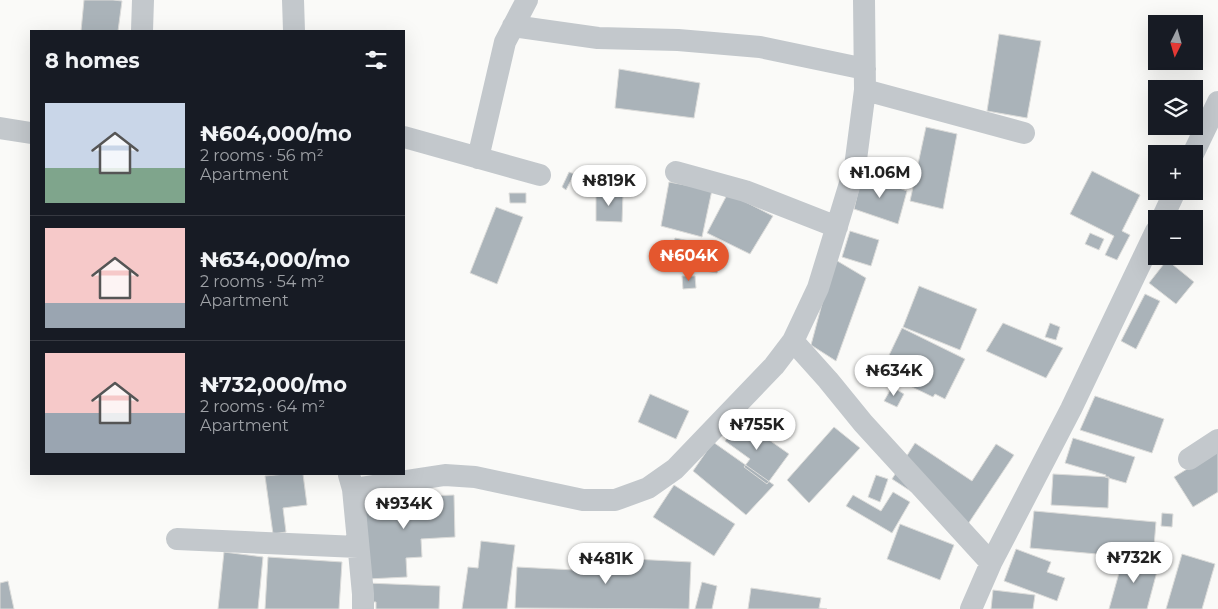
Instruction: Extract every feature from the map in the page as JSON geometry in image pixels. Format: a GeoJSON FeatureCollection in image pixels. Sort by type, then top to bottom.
{"type":"FeatureCollection","features":[{"type":"Feature","properties":{"kind":"street"},"geometry":{"type":"LineString","coordinates":[[142,30],[143,0]]}},
{"type":"Feature","properties":{"kind":"street"},"geometry":{"type":"LineString","coordinates":[[293,0],[294,30]]}},
{"type":"Feature","properties":{"kind":"street"},"geometry":{"type":"LineString","coordinates":[[478,158],[505,42],[527,0]]}},
{"type":"Feature","properties":{"kind":"street"},"geometry":{"type":"LineString","coordinates":[[363,609],[351,481],[445,475],[474,477],[582,500],[615,500],[648,488],[675,469],[774,366],[793,341],[818,288],[855,167],[865,79],[864,0]]}},
{"type":"Feature","properties":{"kind":"street"},"geometry":{"type":"LineString","coordinates":[[513,26],[598,38],[678,40],[760,47],[865,79],[1024,133]]}},
{"type":"Feature","properties":{"kind":"street"},"geometry":{"type":"LineString","coordinates":[[1197,145],[1218,102]]}},
{"type":"Feature","properties":{"kind":"street"},"geometry":{"type":"LineString","coordinates":[[0,128],[30,133]]}},
{"type":"Feature","properties":{"kind":"street"},"geometry":{"type":"LineString","coordinates":[[405,137],[540,175]]}},
{"type":"Feature","properties":{"kind":"street"},"geometry":{"type":"LineString","coordinates":[[676,172],[745,192],[837,226]]}},
{"type":"Feature","properties":{"kind":"street"},"geometry":{"type":"LineString","coordinates":[[971,609],[991,563],[1071,409],[1148,248]]}},
{"type":"Feature","properties":{"kind":"street"},"geometry":{"type":"LineString","coordinates":[[793,341],[863,423],[991,563]]}},
{"type":"Feature","properties":{"kind":"street"},"geometry":{"type":"LineString","coordinates":[[1189,459],[1218,440]]}},
{"type":"Feature","properties":{"kind":"street"},"geometry":{"type":"LineString","coordinates":[[178,539],[358,548]]}},
{"type":"Feature","properties":{"kind":"building"},"geometry":{"type":"Polygon","coordinates":[[[84,0],[122,1],[118,30],[81,30],[84,0]]]}},
{"type":"Feature","properties":{"kind":"building"},"geometry":{"type":"Polygon","coordinates":[[[999,34],[1041,41],[1027,118],[987,111],[999,34]]]}},
{"type":"Feature","properties":{"kind":"building"},"geometry":{"type":"Polygon","coordinates":[[[619,69],[700,83],[694,118],[615,108],[619,69]]]}},
{"type":"Feature","properties":{"kind":"building"},"geometry":{"type":"Polygon","coordinates":[[[926,127],[957,134],[943,209],[910,201],[926,127]]]}},
{"type":"Feature","properties":{"kind":"building"},"geometry":{"type":"Polygon","coordinates":[[[1092,171],[1140,195],[1122,231],[1130,235],[1117,260],[1105,255],[1114,236],[1070,214],[1092,171]]]}},
{"type":"Feature","properties":{"kind":"building"},"geometry":{"type":"Polygon","coordinates":[[[569,172],[574,174],[566,190],[562,187],[569,172]]]}},
{"type":"Feature","properties":{"kind":"building"},"geometry":{"type":"Polygon","coordinates":[[[862,174],[907,191],[898,224],[854,209],[862,174]]]}},
{"type":"Feature","properties":{"kind":"building"},"geometry":{"type":"Polygon","coordinates":[[[669,182],[712,190],[702,237],[661,226],[669,182]]]}},
{"type":"Feature","properties":{"kind":"building"},"geometry":{"type":"Polygon","coordinates":[[[509,193],[526,193],[526,203],[510,203],[509,193]]]}},
{"type":"Feature","properties":{"kind":"building"},"geometry":{"type":"Polygon","coordinates":[[[596,193],[623,194],[622,222],[596,221],[596,193]]]}},
{"type":"Feature","properties":{"kind":"building"},"geometry":{"type":"Polygon","coordinates":[[[728,193],[773,216],[750,254],[707,233],[728,193]]]}},
{"type":"Feature","properties":{"kind":"building"},"geometry":{"type":"Polygon","coordinates":[[[496,207],[523,217],[497,284],[470,273],[496,207]]]}},
{"type":"Feature","properties":{"kind":"building"},"geometry":{"type":"Polygon","coordinates":[[[850,231],[879,240],[871,266],[842,257],[850,231]]]}},
{"type":"Feature","properties":{"kind":"building"},"geometry":{"type":"Polygon","coordinates":[[[1090,233],[1104,239],[1099,250],[1085,244],[1090,233]]]}},
{"type":"Feature","properties":{"kind":"building"},"geometry":{"type":"Polygon","coordinates":[[[675,238],[704,244],[702,256],[720,259],[717,273],[670,265],[675,238]]]}},
{"type":"Feature","properties":{"kind":"building"},"geometry":{"type":"Polygon","coordinates":[[[834,259],[866,278],[836,361],[811,345],[834,259]]]}},
{"type":"Feature","properties":{"kind":"building"},"geometry":{"type":"Polygon","coordinates":[[[1163,265],[1173,265],[1194,282],[1176,304],[1149,283],[1163,265]]]}},
{"type":"Feature","properties":{"kind":"building"},"geometry":{"type":"Polygon","coordinates":[[[682,276],[695,276],[696,288],[683,289],[682,276]]]}},
{"type":"Feature","properties":{"kind":"building"},"geometry":{"type":"Polygon","coordinates":[[[919,286],[977,309],[960,350],[903,327],[919,286]]]}},
{"type":"Feature","properties":{"kind":"building"},"geometry":{"type":"Polygon","coordinates":[[[1145,294],[1160,301],[1136,349],[1121,341],[1145,294]]]}},
{"type":"Feature","properties":{"kind":"building"},"geometry":{"type":"Polygon","coordinates":[[[1003,323],[1063,348],[1046,378],[986,351],[1003,323]]]}},
{"type":"Feature","properties":{"kind":"building"},"geometry":{"type":"Polygon","coordinates":[[[1050,323],[1060,327],[1056,340],[1045,337],[1050,323]]]}},
{"type":"Feature","properties":{"kind":"building"},"geometry":{"type":"Polygon","coordinates":[[[902,328],[965,359],[945,399],[935,394],[933,397],[881,372],[902,328]]]}},
{"type":"Feature","properties":{"kind":"building"},"geometry":{"type":"Polygon","coordinates":[[[892,387],[904,394],[897,407],[884,401],[892,387]]]}},
{"type":"Feature","properties":{"kind":"building"},"geometry":{"type":"Polygon","coordinates":[[[650,394],[689,411],[676,439],[638,422],[650,394]]]}},
{"type":"Feature","properties":{"kind":"building"},"geometry":{"type":"Polygon","coordinates":[[[1095,396],[1164,419],[1152,453],[1080,430],[1095,396]]]}},
{"type":"Feature","properties":{"kind":"building"},"geometry":{"type":"Polygon","coordinates":[[[741,420],[789,454],[767,484],[744,467],[750,459],[725,441],[741,420]]]}},
{"type":"Feature","properties":{"kind":"building"},"geometry":{"type":"Polygon","coordinates":[[[834,427],[860,448],[809,503],[787,480],[834,427]]]}},
{"type":"Feature","properties":{"kind":"building"},"geometry":{"type":"Polygon","coordinates":[[[1073,438],[1135,457],[1126,483],[1065,463],[1073,438]]]}},
{"type":"Feature","properties":{"kind":"building"},"geometry":{"type":"Polygon","coordinates":[[[713,442],[774,485],[746,515],[693,471],[713,442]]]}},
{"type":"Feature","properties":{"kind":"building"},"geometry":{"type":"Polygon","coordinates":[[[915,443],[972,481],[996,444],[1014,455],[966,527],[892,479],[915,443]]]}},
{"type":"Feature","properties":{"kind":"building"},"geometry":{"type":"Polygon","coordinates":[[[1218,450],[1218,492],[1193,507],[1174,477],[1218,450]]]}},
{"type":"Feature","properties":{"kind":"building"},"geometry":{"type":"Polygon","coordinates":[[[1053,474],[1109,477],[1108,508],[1051,505],[1053,474]]]}},
{"type":"Feature","properties":{"kind":"building"},"geometry":{"type":"Polygon","coordinates":[[[303,475],[307,505],[283,508],[286,532],[273,534],[265,476],[303,475]]]}},
{"type":"Feature","properties":{"kind":"building"},"geometry":{"type":"Polygon","coordinates":[[[876,475],[888,479],[880,502],[868,497],[876,475]]]}},
{"type":"Feature","properties":{"kind":"building"},"geometry":{"type":"Polygon","coordinates":[[[674,485],[735,524],[714,556],[653,517],[674,485]]]}},
{"type":"Feature","properties":{"kind":"building"},"geometry":{"type":"Polygon","coordinates":[[[893,492],[910,502],[892,533],[846,506],[853,495],[881,511],[893,492]]]}},
{"type":"Feature","properties":{"kind":"building"},"geometry":{"type":"Polygon","coordinates":[[[454,495],[455,537],[421,539],[422,557],[406,558],[407,577],[368,579],[365,498],[454,495]]]}},
{"type":"Feature","properties":{"kind":"building"},"geometry":{"type":"Polygon","coordinates":[[[1034,511],[1156,522],[1153,559],[1030,548],[1034,511]]]}},
{"type":"Feature","properties":{"kind":"building"},"geometry":{"type":"Polygon","coordinates":[[[1162,513],[1173,514],[1172,527],[1161,526],[1162,513]]]}},
{"type":"Feature","properties":{"kind":"building"},"geometry":{"type":"Polygon","coordinates":[[[900,524],[954,545],[940,580],[887,559],[900,524]]]}},
{"type":"Feature","properties":{"kind":"building"},"geometry":{"type":"Polygon","coordinates":[[[481,541],[515,545],[507,609],[462,609],[468,567],[478,568],[481,541]]]}},
{"type":"Feature","properties":{"kind":"building"},"geometry":{"type":"Polygon","coordinates":[[[1016,549],[1051,562],[1047,572],[1065,578],[1057,601],[1004,581],[1016,549]]]}},
{"type":"Feature","properties":{"kind":"building"},"geometry":{"type":"Polygon","coordinates":[[[224,552],[263,557],[258,609],[218,609],[224,552]]]}},
{"type":"Feature","properties":{"kind":"building"},"geometry":{"type":"Polygon","coordinates":[[[1182,554],[1215,564],[1202,609],[1166,609],[1182,554]]]}},
{"type":"Feature","properties":{"kind":"building"},"geometry":{"type":"Polygon","coordinates":[[[1124,555],[1159,564],[1147,609],[1109,609],[1124,555]]]}},
{"type":"Feature","properties":{"kind":"building"},"geometry":{"type":"Polygon","coordinates":[[[576,556],[691,562],[689,609],[515,608],[517,567],[575,570],[576,556]]]}},
{"type":"Feature","properties":{"kind":"building"},"geometry":{"type":"Polygon","coordinates":[[[268,557],[342,562],[339,609],[265,609],[268,557]]]}},
{"type":"Feature","properties":{"kind":"building"},"geometry":{"type":"Polygon","coordinates":[[[8,581],[14,609],[0,609],[0,583],[8,581]]]}},
{"type":"Feature","properties":{"kind":"building"},"geometry":{"type":"Polygon","coordinates":[[[702,582],[717,586],[712,609],[695,609],[702,582]]]}},
{"type":"Feature","properties":{"kind":"building"},"geometry":{"type":"Polygon","coordinates":[[[367,583],[440,586],[439,609],[376,609],[376,602],[366,602],[367,583]]]}},
{"type":"Feature","properties":{"kind":"building"},"geometry":{"type":"Polygon","coordinates":[[[751,588],[821,598],[819,608],[827,609],[748,609],[751,588]]]}},
{"type":"Feature","properties":{"kind":"building"},"geometry":{"type":"Polygon","coordinates":[[[993,590],[1035,595],[1033,609],[991,609],[993,590]]]}}]}
